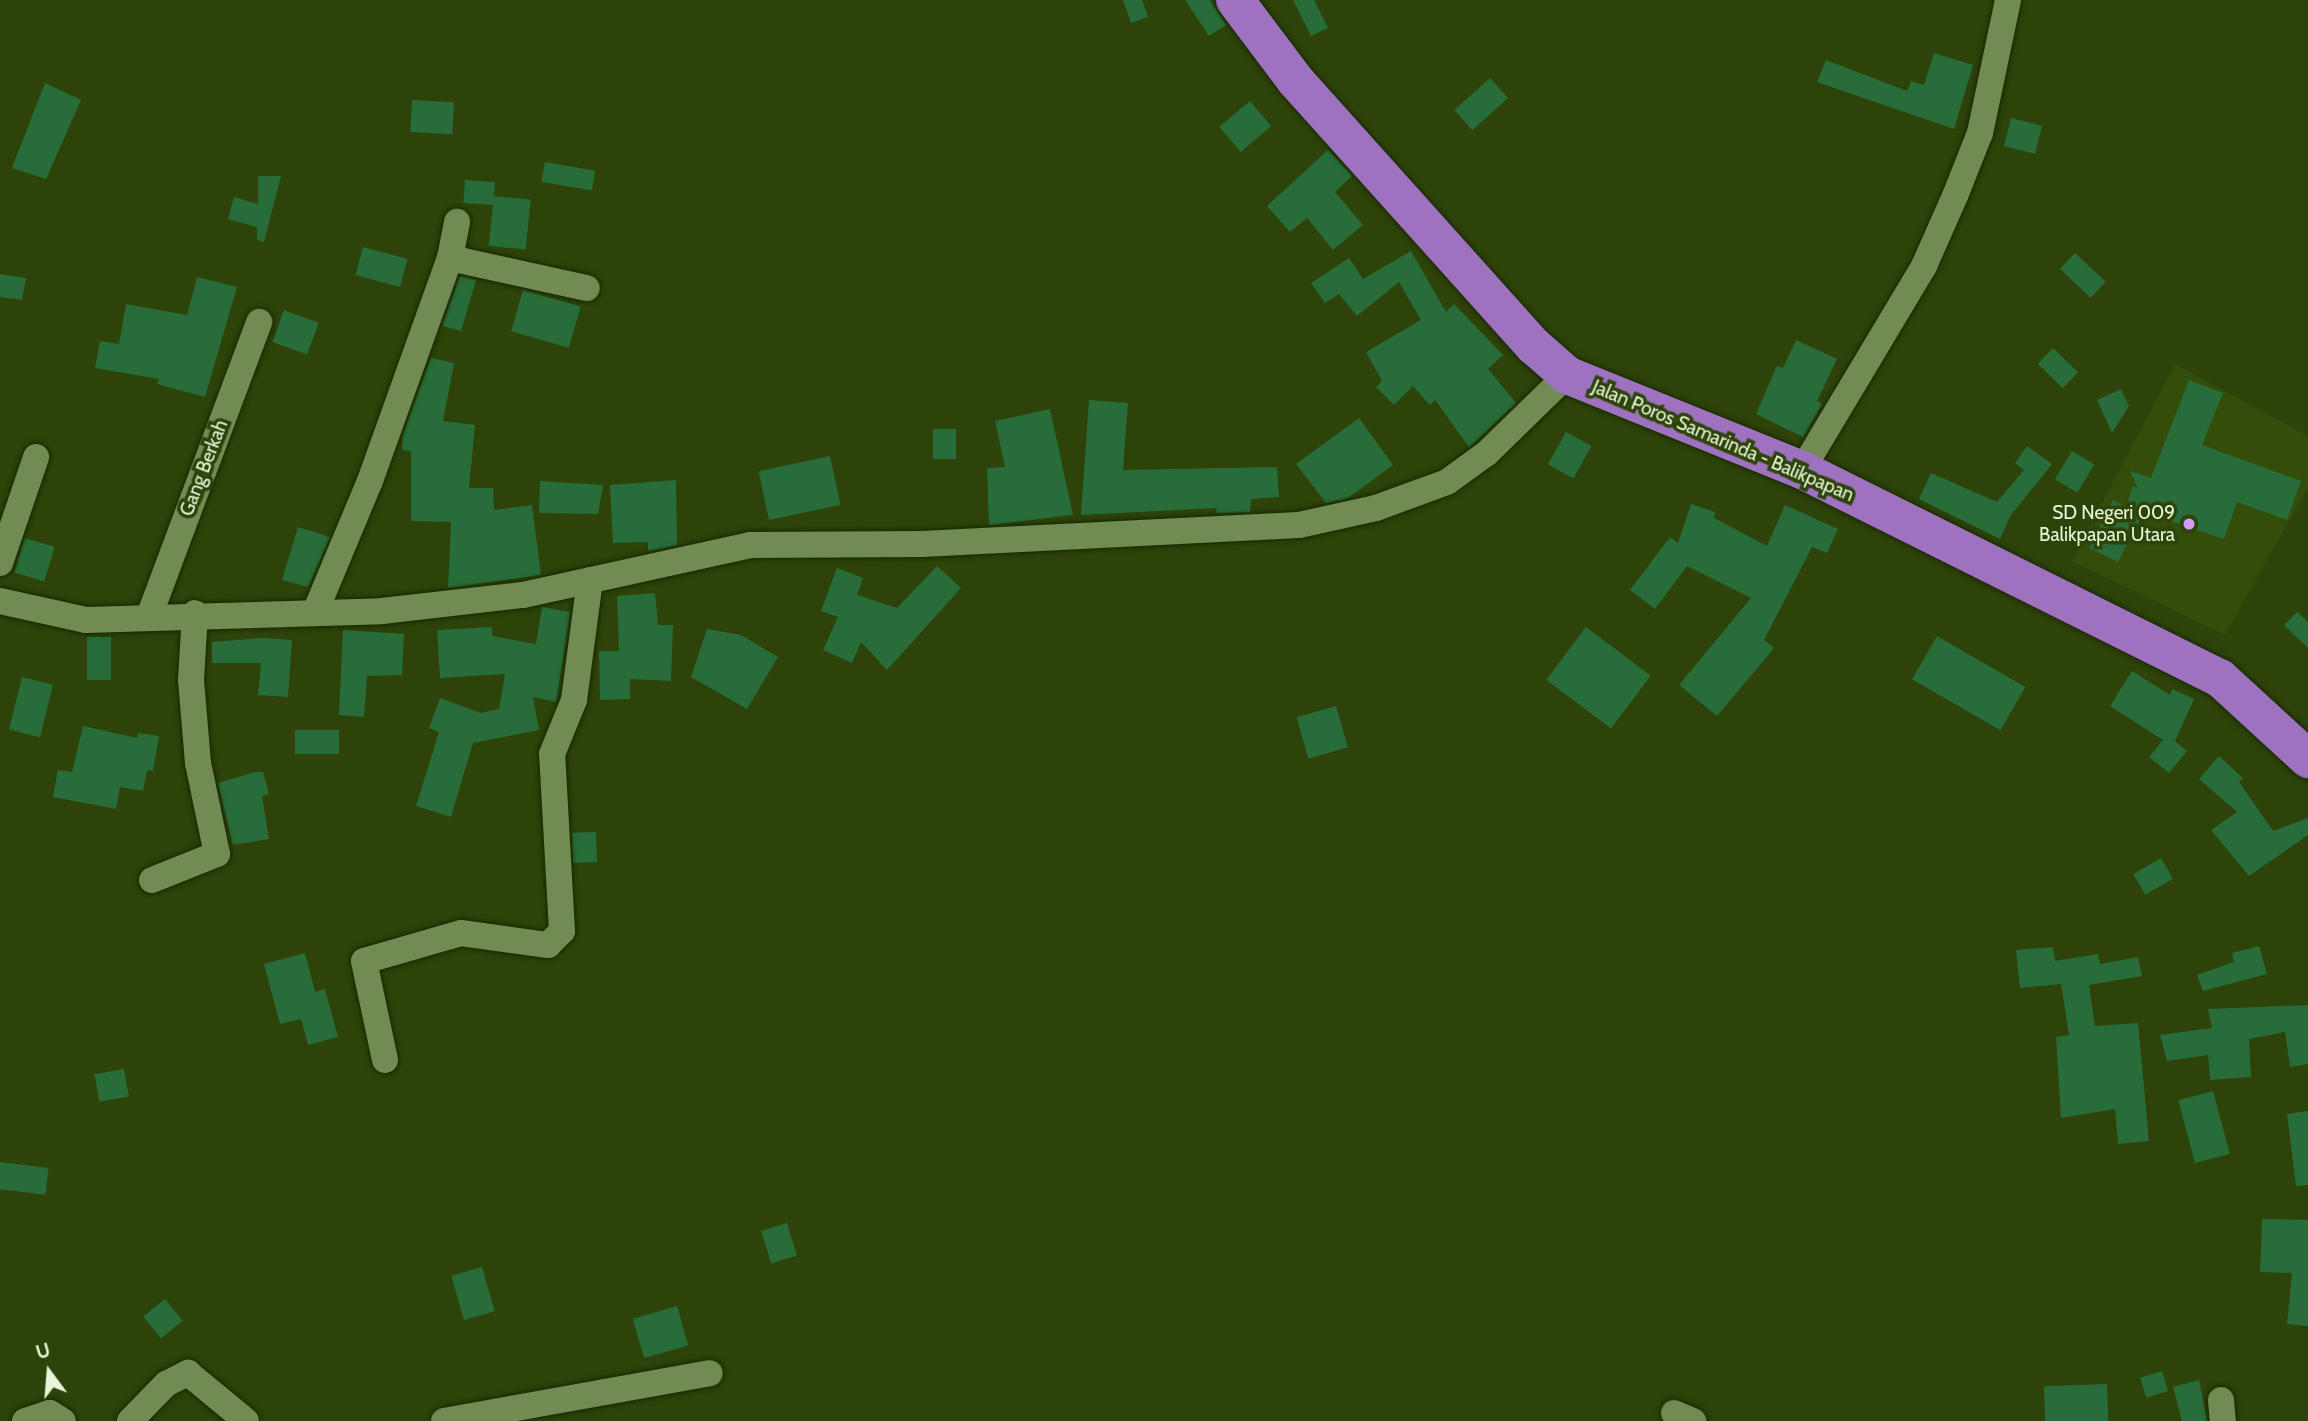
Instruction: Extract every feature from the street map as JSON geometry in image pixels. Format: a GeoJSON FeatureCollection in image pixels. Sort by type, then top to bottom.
{"type":"FeatureCollection","features":[{"type":"Feature","properties":{"kind":"highway","name":"Jalan Poros Samarinda - Balikpapan"},"geometry":{"type":"LineString","coordinates":[[1235,0],[1288,72],[1534,346],[1567,375],[1802,470],[2220,678],[2308,759]]}},
{"type":"Feature","properties":{"kind":"street"},"geometry":{"type":"LineString","coordinates":[[1802,470],[1924,266],[1955,196],[1980,132],[2008,0]]}},
{"type":"Feature","properties":{"kind":"street"},"geometry":{"type":"LineString","coordinates":[[316,610],[370,481],[450,258],[457,222]]}},
{"type":"Feature","properties":{"kind":"street"},"geometry":{"type":"LineString","coordinates":[[450,258],[587,288]]}},
{"type":"Feature","properties":{"kind":"street","name":"Gang Berkah"},"geometry":{"type":"LineString","coordinates":[[150,614],[259,322]]}},
{"type":"Feature","properties":{"kind":"street"},"geometry":{"type":"LineString","coordinates":[[0,601],[86,620],[150,614],[382,611],[485,599],[750,545],[1027,540],[1312,522],[1376,508],[1447,482],[1487,453],[1567,375]]}},
{"type":"Feature","properties":{"kind":"street"},"geometry":{"type":"LineString","coordinates":[[0,563],[36,457]]}},
{"type":"Feature","properties":{"kind":"street"},"geometry":{"type":"LineString","coordinates":[[385,1060],[364,961],[461,933],[548,945],[562,931],[552,754],[574,700],[590,579]]}},
{"type":"Feature","properties":{"kind":"street"},"geometry":{"type":"LineString","coordinates":[[152,880],[217,854],[198,763],[191,680],[195,613]]}},
{"type":"Feature","properties":{"kind":"street"},"geometry":{"type":"LineString","coordinates":[[130,1421],[166,1384],[188,1373],[246,1421]]}},
{"type":"Feature","properties":{"kind":"street"},"geometry":{"type":"LineString","coordinates":[[444,1421],[710,1373]]}},
{"type":"Feature","properties":{"kind":"street"},"geometry":{"type":"LineString","coordinates":[[25,1421],[50,1413],[63,1421]]}},
{"type":"Feature","properties":{"kind":"shaded area","name":"SD Negeri 009 Balikpapan Utara"},"geometry":{"type":"Polygon","coordinates":[[[2175,364],[2308,436],[2308,487],[2225,635],[2072,561],[2175,364]]]}},
{"type":"Feature","properties":{"kind":"building"},"geometry":{"type":"Polygon","coordinates":[[[1123,0],[1142,0],[1148,17],[1131,23],[1123,0]]]}},
{"type":"Feature","properties":{"kind":"building"},"geometry":{"type":"Polygon","coordinates":[[[1185,0],[1210,0],[1226,25],[1209,36],[1185,0]]]}},
{"type":"Feature","properties":{"kind":"building"},"geometry":{"type":"Polygon","coordinates":[[[1293,0],[1314,0],[1328,28],[1311,36],[1293,0]]]}},
{"type":"Feature","properties":{"kind":"building"},"geometry":{"type":"Polygon","coordinates":[[[1934,53],[1973,65],[1954,129],[1817,82],[1826,60],[1907,91],[1911,81],[1924,85],[1934,53]]]}},
{"type":"Feature","properties":{"kind":"building"},"geometry":{"type":"Polygon","coordinates":[[[1490,78],[1508,98],[1472,130],[1454,110],[1490,78]]]}},
{"type":"Feature","properties":{"kind":"building"},"geometry":{"type":"Polygon","coordinates":[[[45,83],[81,100],[46,179],[12,168],[45,83]]]}},
{"type":"Feature","properties":{"kind":"building"},"geometry":{"type":"Polygon","coordinates":[[[412,100],[454,102],[452,134],[410,132],[412,100]]]}},
{"type":"Feature","properties":{"kind":"building"},"geometry":{"type":"Polygon","coordinates":[[[1250,101],[1271,126],[1241,152],[1219,127],[1250,101]]]}},
{"type":"Feature","properties":{"kind":"building"},"geometry":{"type":"Polygon","coordinates":[[[2011,118],[2042,126],[2035,154],[2004,146],[2011,118]]]}},
{"type":"Feature","properties":{"kind":"building"},"geometry":{"type":"Polygon","coordinates":[[[1328,150],[1352,176],[1335,192],[1363,225],[1333,250],[1307,218],[1290,232],[1267,206],[1328,150]]]}},
{"type":"Feature","properties":{"kind":"building"},"geometry":{"type":"Polygon","coordinates":[[[545,162],[595,171],[592,191],[542,182],[545,162]]]}},
{"type":"Feature","properties":{"kind":"building"},"geometry":{"type":"Polygon","coordinates":[[[258,176],[281,176],[264,242],[257,240],[257,227],[228,219],[234,197],[258,204],[258,176]]]}},
{"type":"Feature","properties":{"kind":"building"},"geometry":{"type":"Polygon","coordinates":[[[465,180],[495,182],[493,205],[463,203],[465,180]]]}},
{"type":"Feature","properties":{"kind":"building"},"geometry":{"type":"Polygon","coordinates":[[[494,196],[531,200],[526,250],[489,246],[494,196]]]}},
{"type":"Feature","properties":{"kind":"building"},"geometry":{"type":"Polygon","coordinates":[[[363,247],[407,259],[400,287],[355,275],[363,247]]]}},
{"type":"Feature","properties":{"kind":"building"},"geometry":{"type":"Polygon","coordinates":[[[1411,251],[1446,312],[1454,304],[1503,355],[1488,369],[1516,403],[1469,447],[1435,400],[1430,405],[1413,386],[1394,405],[1376,387],[1382,381],[1366,352],[1421,320],[1399,282],[1357,316],[1339,294],[1325,303],[1311,283],[1349,258],[1363,279],[1411,251]]]}},
{"type":"Feature","properties":{"kind":"building"},"geometry":{"type":"Polygon","coordinates":[[[2075,253],[2106,282],[2091,298],[2060,269],[2075,253]]]}},
{"type":"Feature","properties":{"kind":"building"},"geometry":{"type":"Polygon","coordinates":[[[0,274],[26,278],[22,300],[0,297],[0,274]]]}},
{"type":"Feature","properties":{"kind":"building"},"geometry":{"type":"Polygon","coordinates":[[[460,276],[476,280],[461,331],[442,326],[460,276]]]}},
{"type":"Feature","properties":{"kind":"building"},"geometry":{"type":"Polygon","coordinates":[[[197,277],[237,287],[205,397],[157,384],[159,379],[95,368],[100,341],[119,344],[126,304],[187,315],[197,277]]]}},
{"type":"Feature","properties":{"kind":"building"},"geometry":{"type":"Polygon","coordinates":[[[523,290],[581,307],[569,348],[511,331],[523,290]]]}},
{"type":"Feature","properties":{"kind":"building"},"geometry":{"type":"Polygon","coordinates":[[[284,310],[319,323],[307,355],[272,342],[284,310]]]}},
{"type":"Feature","properties":{"kind":"building"},"geometry":{"type":"Polygon","coordinates":[[[1796,340],[1837,359],[1817,401],[1822,404],[1803,437],[1756,414],[1777,366],[1783,368],[1796,340]]]}},
{"type":"Feature","properties":{"kind":"building"},"geometry":{"type":"Polygon","coordinates":[[[2053,348],[2078,372],[2063,388],[2038,364],[2053,348]]]}},
{"type":"Feature","properties":{"kind":"building"},"geometry":{"type":"Polygon","coordinates":[[[431,358],[454,363],[443,421],[475,425],[469,488],[493,488],[494,510],[532,505],[541,575],[448,588],[451,522],[411,521],[411,451],[402,450],[403,434],[431,358]]]}},
{"type":"Feature","properties":{"kind":"building"},"geometry":{"type":"Polygon","coordinates":[[[2189,380],[2223,393],[2202,445],[2301,481],[2287,520],[2237,502],[2224,539],[2144,512],[2118,562],[2089,548],[2113,500],[2126,507],[2133,486],[2138,489],[2130,471],[2151,478],[2189,380]]]}},
{"type":"Feature","properties":{"kind":"building"},"geometry":{"type":"Polygon","coordinates":[[[2121,389],[2129,406],[2112,433],[2097,400],[2121,389]]]}},
{"type":"Feature","properties":{"kind":"building"},"geometry":{"type":"Polygon","coordinates":[[[1089,400],[1128,403],[1123,470],[1277,467],[1279,497],[1251,499],[1250,512],[1217,513],[1216,508],[1081,515],[1089,400]]]}},
{"type":"Feature","properties":{"kind":"building"},"geometry":{"type":"Polygon","coordinates":[[[1050,409],[1073,515],[989,525],[987,468],[1005,467],[995,421],[1050,409]]]}},
{"type":"Feature","properties":{"kind":"building"},"geometry":{"type":"Polygon","coordinates":[[[1359,418],[1393,465],[1348,498],[1326,503],[1296,464],[1359,418]]]}},
{"type":"Feature","properties":{"kind":"building"},"geometry":{"type":"Polygon","coordinates":[[[933,429],[956,429],[956,459],[933,459],[933,429]]]}},
{"type":"Feature","properties":{"kind":"building"},"geometry":{"type":"Polygon","coordinates":[[[1566,432],[1591,446],[1573,478],[1548,464],[1566,432]]]}},
{"type":"Feature","properties":{"kind":"building"},"geometry":{"type":"Polygon","coordinates":[[[2027,446],[2052,464],[2011,515],[2000,539],[1919,499],[1931,473],[1997,502],[2024,470],[2015,463],[2027,446]]]}},
{"type":"Feature","properties":{"kind":"building"},"geometry":{"type":"Polygon","coordinates":[[[2072,451],[2094,464],[2077,493],[2055,479],[2072,451]]]}},
{"type":"Feature","properties":{"kind":"building"},"geometry":{"type":"Polygon","coordinates":[[[830,456],[840,505],[769,520],[759,471],[830,456]]]}},
{"type":"Feature","properties":{"kind":"building"},"geometry":{"type":"Polygon","coordinates":[[[676,480],[677,545],[648,551],[648,542],[613,543],[610,485],[676,480]]]}},
{"type":"Feature","properties":{"kind":"building"},"geometry":{"type":"Polygon","coordinates":[[[540,481],[603,485],[598,514],[539,513],[540,481]]]}},
{"type":"Feature","properties":{"kind":"building"},"geometry":{"type":"Polygon","coordinates":[[[1691,504],[1715,512],[1714,518],[1767,546],[1785,505],[1838,529],[1827,553],[1812,547],[1764,640],[1774,648],[1717,716],[1679,685],[1751,598],[1687,566],[1655,609],[1630,590],[1670,537],[1678,543],[1691,504]]]}},
{"type":"Feature","properties":{"kind":"building"},"geometry":{"type":"Polygon","coordinates":[[[298,527],[330,537],[308,587],[282,580],[298,527]]]}},
{"type":"Feature","properties":{"kind":"building"},"geometry":{"type":"Polygon","coordinates":[[[25,538],[55,547],[44,581],[14,572],[25,538]]]}},
{"type":"Feature","properties":{"kind":"building"},"geometry":{"type":"Polygon","coordinates":[[[937,566],[961,588],[887,670],[861,642],[852,663],[823,650],[838,617],[821,611],[837,568],[863,578],[857,595],[897,608],[937,566]]]}},
{"type":"Feature","properties":{"kind":"building"},"geometry":{"type":"Polygon","coordinates":[[[655,593],[658,625],[673,625],[671,681],[630,679],[630,699],[600,700],[599,651],[619,651],[617,596],[655,593]]]}},
{"type":"Feature","properties":{"kind":"building"},"geometry":{"type":"Polygon","coordinates":[[[542,607],[570,612],[556,702],[533,697],[539,730],[473,743],[451,817],[416,806],[439,732],[429,728],[440,698],[481,713],[499,709],[505,674],[440,678],[437,630],[492,627],[492,636],[536,644],[542,607]]]}},
{"type":"Feature","properties":{"kind":"building"},"geometry":{"type":"Polygon","coordinates":[[[2297,612],[2308,622],[2308,648],[2284,625],[2297,612]]]}},
{"type":"Feature","properties":{"kind":"building"},"geometry":{"type":"Polygon","coordinates":[[[1586,627],[1651,676],[1611,728],[1546,680],[1586,627]]]}},
{"type":"Feature","properties":{"kind":"building"},"geometry":{"type":"Polygon","coordinates":[[[707,629],[741,635],[778,657],[747,709],[691,677],[707,629]]]}},
{"type":"Feature","properties":{"kind":"building"},"geometry":{"type":"Polygon","coordinates":[[[343,630],[404,634],[402,675],[367,676],[364,717],[339,715],[343,630]]]}},
{"type":"Feature","properties":{"kind":"building"},"geometry":{"type":"Polygon","coordinates":[[[1937,636],[2025,687],[2000,730],[1912,679],[1937,636]]]}},
{"type":"Feature","properties":{"kind":"building"},"geometry":{"type":"Polygon","coordinates":[[[87,637],[111,637],[111,680],[87,680],[87,637]]]}},
{"type":"Feature","properties":{"kind":"building"},"geometry":{"type":"Polygon","coordinates":[[[263,638],[292,640],[288,697],[258,695],[261,663],[212,663],[212,642],[263,638]]]}},
{"type":"Feature","properties":{"kind":"building"},"geometry":{"type":"Polygon","coordinates":[[[2132,671],[2170,695],[2172,689],[2194,699],[2175,741],[2187,751],[2169,773],[2149,757],[2163,740],[2110,706],[2132,671]]]}},
{"type":"Feature","properties":{"kind":"building"},"geometry":{"type":"Polygon","coordinates":[[[22,677],[53,685],[40,737],[9,729],[22,677]]]}},
{"type":"Feature","properties":{"kind":"building"},"geometry":{"type":"Polygon","coordinates":[[[1336,706],[1348,747],[1308,759],[1297,717],[1336,706]]]}},
{"type":"Feature","properties":{"kind":"building"},"geometry":{"type":"Polygon","coordinates":[[[83,726],[137,738],[138,733],[159,736],[153,771],[147,770],[143,791],[120,787],[116,809],[53,797],[58,770],[72,772],[83,726]]]}},
{"type":"Feature","properties":{"kind":"building"},"geometry":{"type":"Polygon","coordinates":[[[295,730],[339,730],[339,754],[295,754],[295,730]]]}},
{"type":"Feature","properties":{"kind":"building"},"geometry":{"type":"Polygon","coordinates":[[[2219,756],[2243,778],[2239,782],[2273,831],[2308,818],[2308,835],[2249,876],[2211,830],[2237,812],[2199,779],[2219,756]]]}},
{"type":"Feature","properties":{"kind":"building"},"geometry":{"type":"Polygon","coordinates":[[[263,772],[269,794],[262,796],[269,839],[233,845],[218,783],[263,772]]]}},
{"type":"Feature","properties":{"kind":"building"},"geometry":{"type":"Polygon","coordinates":[[[596,832],[597,862],[573,863],[572,833],[596,832]]]}},
{"type":"Feature","properties":{"kind":"building"},"geometry":{"type":"Polygon","coordinates":[[[2161,858],[2173,879],[2145,895],[2133,874],[2161,858]]]}},
{"type":"Feature","properties":{"kind":"building"},"geometry":{"type":"Polygon","coordinates":[[[2259,946],[2267,974],[2203,991],[2197,975],[2234,962],[2232,953],[2259,946]]]}},
{"type":"Feature","properties":{"kind":"building"},"geometry":{"type":"Polygon","coordinates":[[[2053,947],[2055,961],[2098,954],[2100,964],[2138,957],[2142,976],[2089,985],[2095,1026],[2138,1023],[2149,1141],[2118,1144],[2115,1109],[2061,1118],[2056,1037],[2069,1035],[2061,984],[2020,988],[2016,950],[2053,947]]]}},
{"type":"Feature","properties":{"kind":"building"},"geometry":{"type":"Polygon","coordinates":[[[305,953],[315,992],[325,989],[338,1037],[308,1045],[301,1019],[280,1024],[264,964],[305,953]]]}},
{"type":"Feature","properties":{"kind":"building"},"geometry":{"type":"Polygon","coordinates":[[[2308,1005],[2308,1064],[2290,1067],[2285,1032],[2249,1039],[2251,1077],[2210,1080],[2208,1055],[2167,1061],[2160,1035],[2212,1028],[2208,1009],[2308,1005]]]}},
{"type":"Feature","properties":{"kind":"building"},"geometry":{"type":"Polygon","coordinates":[[[124,1069],[129,1097],[99,1102],[94,1074],[124,1069]]]}},
{"type":"Feature","properties":{"kind":"building"},"geometry":{"type":"Polygon","coordinates":[[[2213,1091],[2230,1154],[2195,1163],[2178,1100],[2213,1091]]]}},
{"type":"Feature","properties":{"kind":"building"},"geometry":{"type":"Polygon","coordinates":[[[2308,1111],[2308,1185],[2296,1186],[2287,1114],[2308,1111]]]}},
{"type":"Feature","properties":{"kind":"building"},"geometry":{"type":"Polygon","coordinates":[[[0,1162],[49,1168],[45,1195],[0,1189],[0,1162]]]}},
{"type":"Feature","properties":{"kind":"building"},"geometry":{"type":"Polygon","coordinates":[[[2262,1219],[2308,1220],[2308,1326],[2287,1324],[2292,1273],[2260,1272],[2262,1219]]]}},
{"type":"Feature","properties":{"kind":"building"},"geometry":{"type":"Polygon","coordinates":[[[787,1223],[797,1256],[771,1263],[761,1231],[787,1223]]]}},
{"type":"Feature","properties":{"kind":"building"},"geometry":{"type":"Polygon","coordinates":[[[482,1267],[495,1311],[464,1320],[451,1276],[482,1267]]]}},
{"type":"Feature","properties":{"kind":"building"},"geometry":{"type":"Polygon","coordinates":[[[165,1299],[183,1321],[161,1338],[143,1317],[165,1299]]]}},
{"type":"Feature","properties":{"kind":"building"},"geometry":{"type":"Polygon","coordinates":[[[677,1306],[688,1345],[644,1358],[633,1319],[677,1306]]]}},
{"type":"Feature","properties":{"kind":"building"},"geometry":{"type":"Polygon","coordinates":[[[2162,1371],[2168,1391],[2146,1398],[2140,1378],[2162,1371]]]}},
{"type":"Feature","properties":{"kind":"building"},"geometry":{"type":"Polygon","coordinates":[[[2199,1380],[2207,1421],[2182,1421],[2173,1387],[2199,1380]]]}},
{"type":"Feature","properties":{"kind":"building"},"geometry":{"type":"Polygon","coordinates":[[[2107,1384],[2108,1421],[2045,1421],[2044,1386],[2107,1384]]]}},
{"type":"Feature","properties":{"kind":"place","name":"SD Negeri 009 Balikpapan Utara"},"geometry":{"type":"Point","coordinates":[2189,524]}}]}
